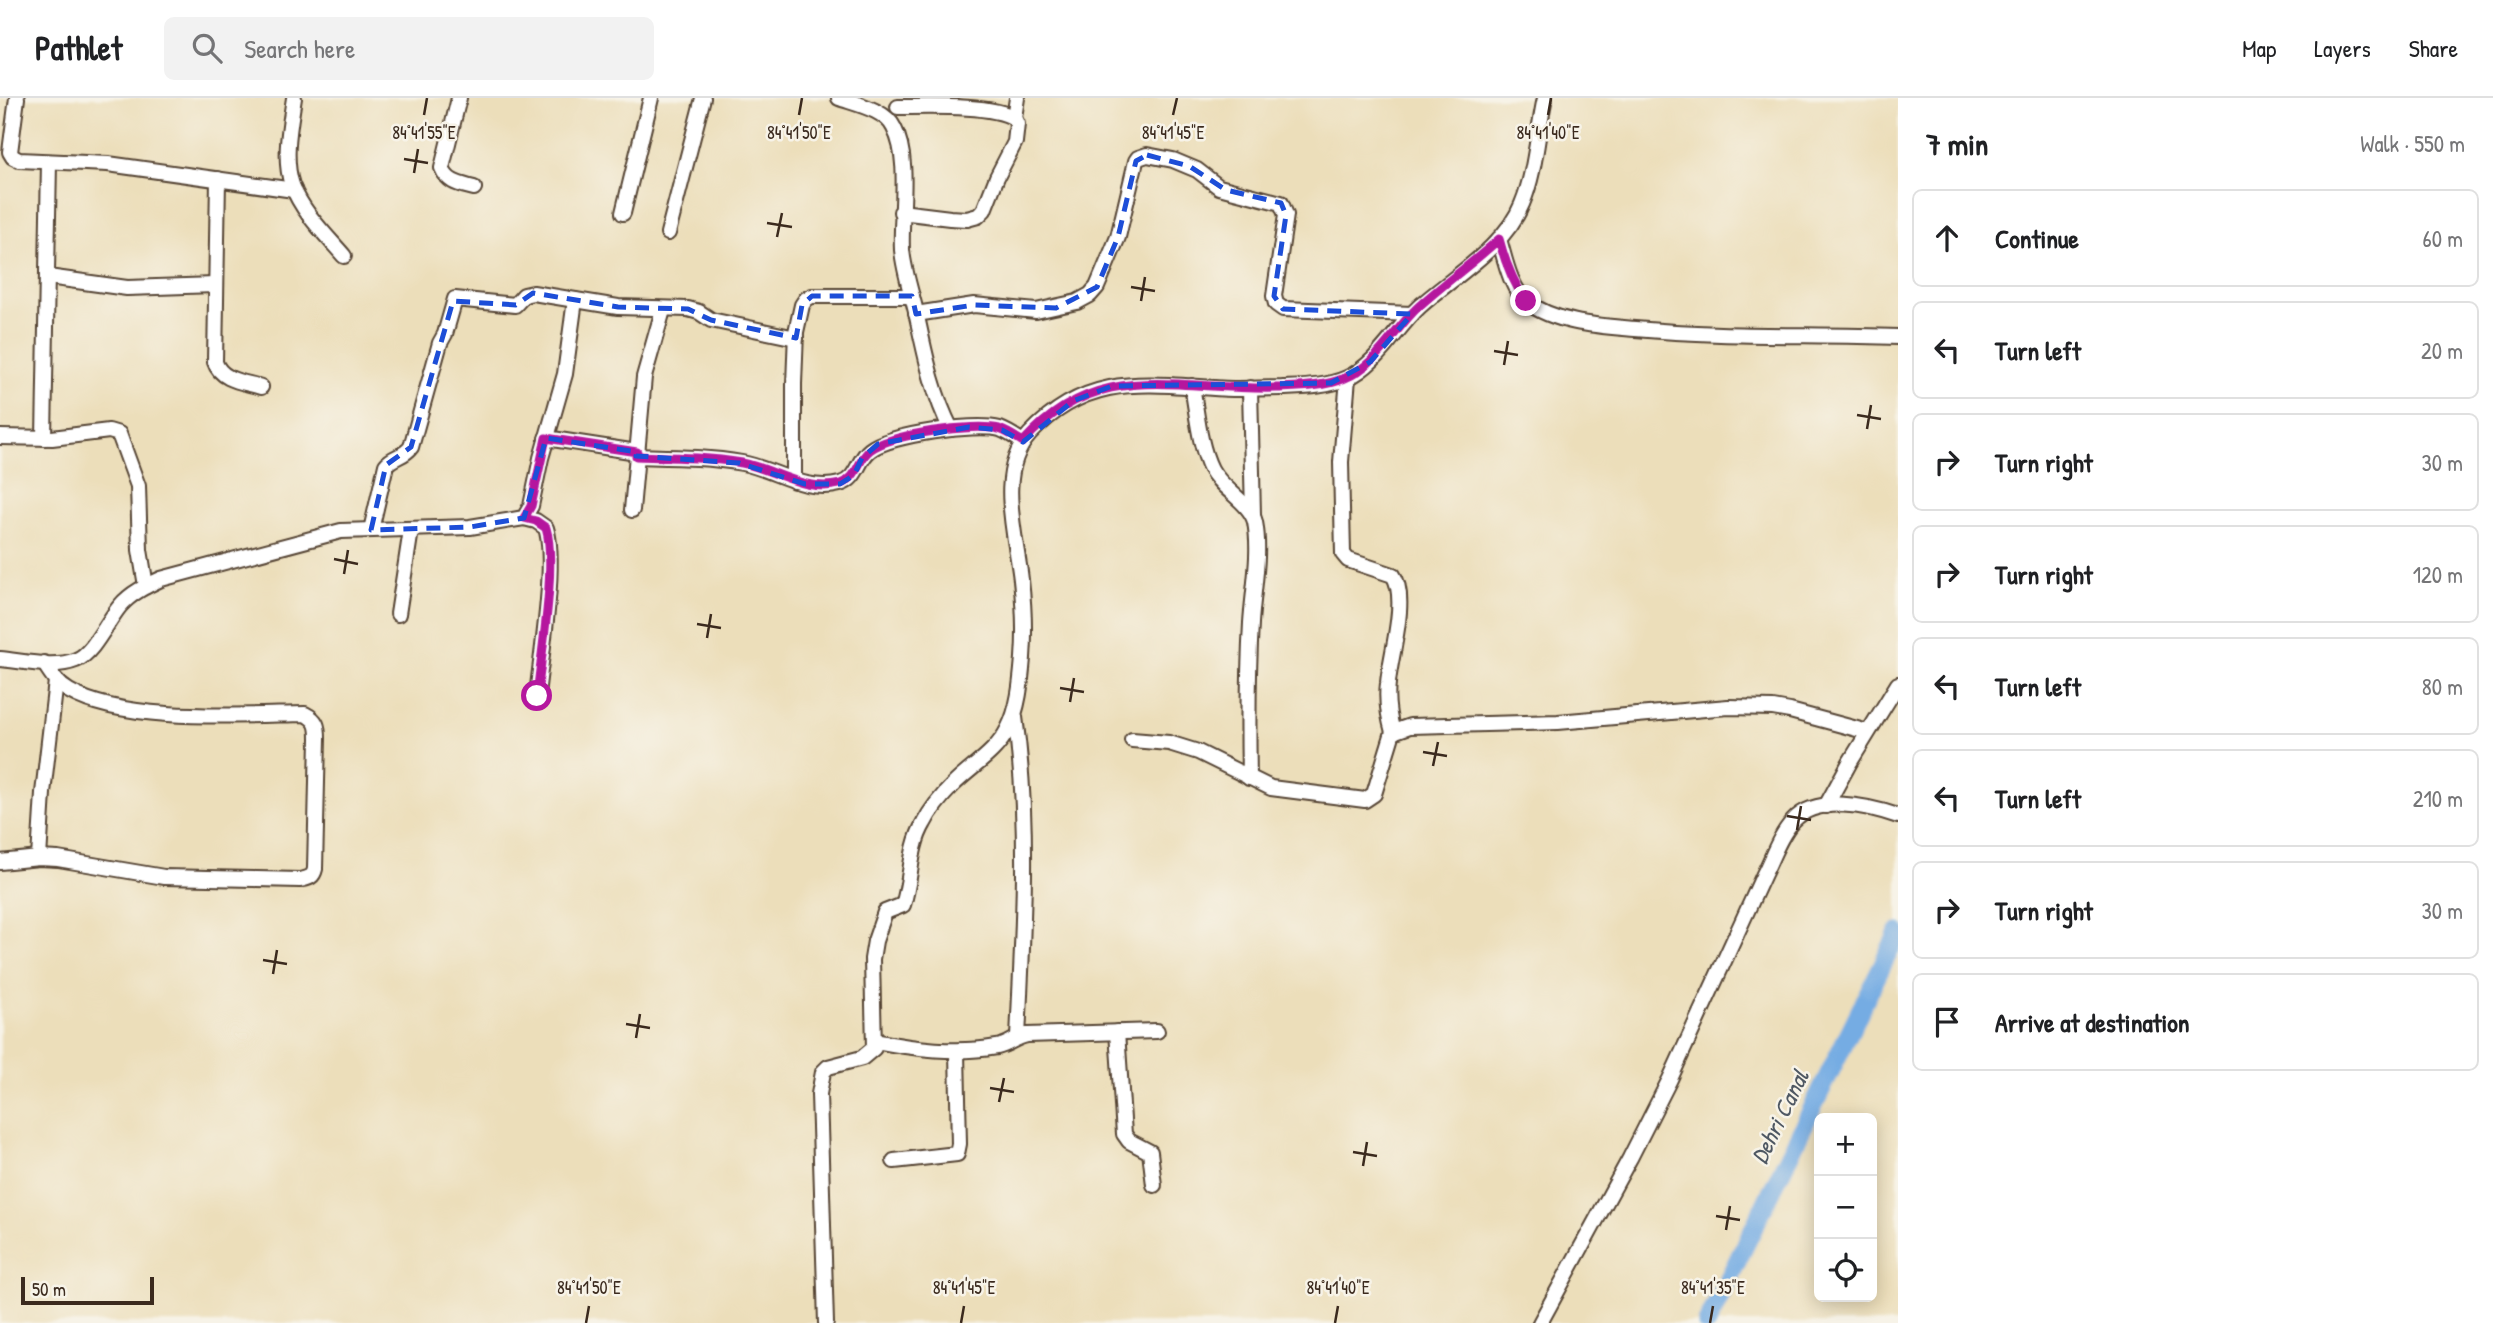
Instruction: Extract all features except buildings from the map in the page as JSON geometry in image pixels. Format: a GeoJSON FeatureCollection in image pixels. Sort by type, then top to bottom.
{"type":"FeatureCollection","features":[{"type":"Feature","properties":{"kind":"street"},"geometry":{"type":"LineString","coordinates":[[17,98],[6,128],[13,157],[49,162],[108,164],[294,190]]}},
{"type":"Feature","properties":{"kind":"street"},"geometry":{"type":"LineString","coordinates":[[294,98],[289,157],[294,190],[306,211],[344,256]]}},
{"type":"Feature","properties":{"kind":"street"},"geometry":{"type":"LineString","coordinates":[[459,98],[442,168],[446,178],[474,188]]}},
{"type":"Feature","properties":{"kind":"street"},"geometry":{"type":"LineString","coordinates":[[623,213],[651,98]]}},
{"type":"Feature","properties":{"kind":"street"},"geometry":{"type":"LineString","coordinates":[[668,233],[703,98]]}},
{"type":"Feature","properties":{"kind":"street"},"geometry":{"type":"LineString","coordinates":[[839,98],[881,115],[895,128]]}},
{"type":"Feature","properties":{"kind":"street"},"geometry":{"type":"LineString","coordinates":[[901,212],[958,219],[978,216],[984,210],[1015,142],[1017,98]]}},
{"type":"Feature","properties":{"kind":"street"},"geometry":{"type":"LineString","coordinates":[[1018,1037],[1023,916],[1023,790],[1014,713],[1023,659],[1023,608],[1010,486],[1015,455],[1032,432],[1058,411],[1093,392],[1133,383],[1250,388],[1304,387],[1348,378],[1370,362],[1412,314],[1499,239],[1517,216],[1528,188],[1545,98]]}},
{"type":"Feature","properties":{"kind":"street"},"geometry":{"type":"LineString","coordinates":[[951,429],[935,393],[902,254],[902,163],[895,128],[898,103],[999,112],[1014,118]]}},
{"type":"Feature","properties":{"kind":"street"},"geometry":{"type":"LineString","coordinates":[[916,314],[974,305],[1036,311],[1067,305],[1090,295],[1097,287],[1118,236],[1136,161],[1147,155],[1189,166],[1226,190],[1281,203],[1286,215],[1274,296],[1276,304],[1283,309],[1412,314]]}},
{"type":"Feature","properties":{"kind":"street"},"geometry":{"type":"LineString","coordinates":[[44,438],[49,162]]}},
{"type":"Feature","properties":{"kind":"street"},"geometry":{"type":"LineString","coordinates":[[218,178],[215,285],[217,368],[227,377],[261,387]]}},
{"type":"Feature","properties":{"kind":"street"},"geometry":{"type":"LineString","coordinates":[[1499,239],[1506,266],[1515,286],[1526,301],[1548,313],[1576,321],[1668,332],[1898,337]]}},
{"type":"Feature","properties":{"kind":"street"},"geometry":{"type":"LineString","coordinates":[[48,277],[108,287],[215,285]]}},
{"type":"Feature","properties":{"kind":"street"},"geometry":{"type":"LineString","coordinates":[[371,530],[386,465],[411,447],[440,343],[447,331],[453,300],[461,298],[515,305],[529,293],[618,307],[688,309],[711,320],[796,338]]}},
{"type":"Feature","properties":{"kind":"street"},"geometry":{"type":"LineString","coordinates":[[794,481],[796,338],[802,305],[812,296],[912,296]]}},
{"type":"Feature","properties":{"kind":"street"},"geometry":{"type":"LineString","coordinates":[[524,518],[531,506],[546,438],[565,374],[575,299]]}},
{"type":"Feature","properties":{"kind":"street"},"geometry":{"type":"LineString","coordinates":[[632,510],[644,377],[663,310]]}},
{"type":"Feature","properties":{"kind":"street"},"geometry":{"type":"LineString","coordinates":[[1132,740],[1169,743],[1190,749],[1271,788],[1365,800],[1374,794],[1393,732],[1387,700],[1399,605],[1397,581],[1393,575],[1348,560],[1343,554],[1341,462],[1348,378]]}},
{"type":"Feature","properties":{"kind":"street"},"geometry":{"type":"LineString","coordinates":[[1192,386],[1204,449],[1211,469],[1220,482],[1253,515]]}},
{"type":"Feature","properties":{"kind":"street"},"geometry":{"type":"LineString","coordinates":[[1249,778],[1249,652],[1257,554],[1253,515],[1250,388]]}},
{"type":"Feature","properties":{"kind":"street"},"geometry":{"type":"LineString","coordinates":[[546,438],[636,454],[739,463],[766,469],[794,481],[821,486],[840,484],[855,475],[862,458],[878,444],[899,438],[951,429],[989,427],[1002,430],[1023,442]]}},
{"type":"Feature","properties":{"kind":"street"},"geometry":{"type":"LineString","coordinates":[[0,437],[44,438],[109,431],[122,437],[138,486],[140,550],[146,586]]}},
{"type":"Feature","properties":{"kind":"street"},"geometry":{"type":"LineString","coordinates":[[0,659],[44,663],[77,660],[85,655],[122,604],[146,586],[178,574],[325,534],[480,526],[524,518],[536,521],[546,528],[548,543],[549,566],[537,696]]}},
{"type":"Feature","properties":{"kind":"street"},"geometry":{"type":"LineString","coordinates":[[398,614],[411,530]]}},
{"type":"Feature","properties":{"kind":"street"},"geometry":{"type":"LineString","coordinates":[[0,862],[39,858],[77,860],[123,870],[188,878],[300,880],[314,874],[318,727],[314,718],[305,714],[225,716],[145,711],[83,698],[55,681],[44,663]]}},
{"type":"Feature","properties":{"kind":"street"},"geometry":{"type":"LineString","coordinates":[[39,858],[55,681]]}},
{"type":"Feature","properties":{"kind":"street"},"geometry":{"type":"LineString","coordinates":[[1826,806],[1898,684]]}},
{"type":"Feature","properties":{"kind":"street"},"geometry":{"type":"LineString","coordinates":[[1393,732],[1399,728],[1421,725],[1558,722],[1728,707],[1790,711],[1868,732]]}},
{"type":"Feature","properties":{"kind":"street"},"geometry":{"type":"LineString","coordinates":[[825,1323],[821,1080],[828,1067],[862,1058],[869,1053],[875,1041],[872,959],[884,912],[903,905],[915,841],[932,809],[954,784],[1000,742],[1014,713]]}},
{"type":"Feature","properties":{"kind":"street"},"geometry":{"type":"LineString","coordinates":[[1540,1323],[1665,1089],[1781,839],[1794,820],[1808,810],[1826,806],[1871,808],[1898,816]]}},
{"type":"Feature","properties":{"kind":"street"},"geometry":{"type":"LineString","coordinates":[[875,1041],[911,1048],[957,1052],[1007,1045],[1018,1037],[1157,1031]]}},
{"type":"Feature","properties":{"kind":"street"},"geometry":{"type":"LineString","coordinates":[[1117,1032],[1124,1134],[1150,1152],[1154,1185]]}},
{"type":"Feature","properties":{"kind":"street"},"geometry":{"type":"LineString","coordinates":[[894,1161],[957,1154],[957,1052]]}},
{"type":"Feature","properties":{"kind":"highlighted area"},"geometry":{"type":"Polygon","coordinates":[[[1147,155],[1189,166],[1226,190],[1281,203],[1286,215],[1274,296],[1283,309],[1412,314],[1370,362],[1331,383],[1112,386],[1073,401],[1023,442],[1002,430],[969,427],[878,444],[862,458],[854,475],[840,484],[805,484],[739,463],[636,456],[637,452],[546,438],[524,518],[470,527],[371,530],[386,465],[411,447],[453,301],[516,305],[533,293],[618,307],[688,309],[711,320],[796,338],[802,305],[812,296],[912,296],[916,314],[974,305],[1056,308],[1097,287],[1118,237],[1136,161],[1147,155]]]}},
{"type":"Feature","properties":{"kind":"waterway","name":"Dehri Canal"},"geometry":{"type":"LineString","coordinates":[[1707,1323],[1898,933]]}},
{"type":"Feature","properties":{"kind":"route"},"geometry":{"type":"LineString","coordinates":[[537,696],[547,600],[548,543],[546,528],[536,521],[524,518],[531,506],[546,438],[637,452],[636,456],[739,463],[773,471],[804,484],[840,484],[855,475],[862,458],[878,444],[969,427],[1002,430],[1023,442],[1043,422],[1073,401],[1112,386],[1155,383],[1234,389],[1304,387],[1348,378],[1370,362],[1417,308],[1499,239],[1506,266],[1515,286],[1526,301]]}}]}
